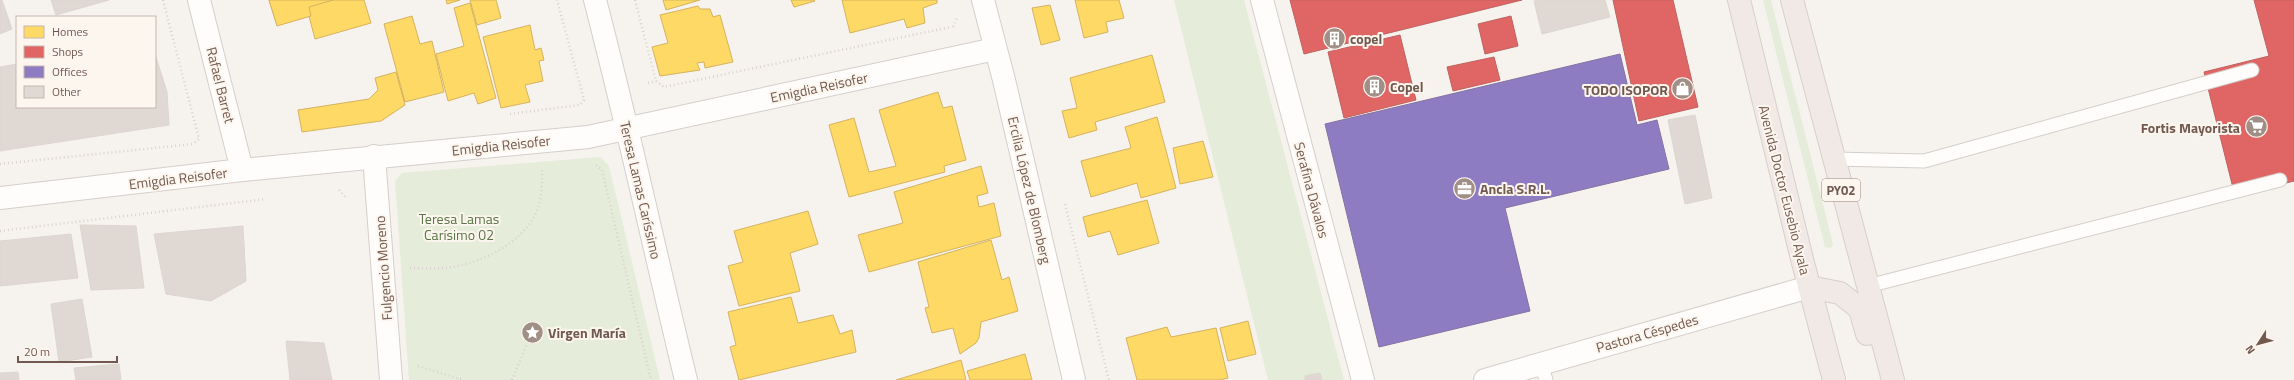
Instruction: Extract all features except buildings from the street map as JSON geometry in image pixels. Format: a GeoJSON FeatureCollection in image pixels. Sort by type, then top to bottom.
{"type":"FeatureCollection","features":[{"type":"Feature","properties":{"kind":"highway","name":"Avenida Doctor Eusebio Ayala"},"geometry":{"type":"LineString","coordinates":[[1739,0],[1809,287],[1834,380]]}},
{"type":"Feature","properties":{"kind":"highway","name":"PY02"},"geometry":{"type":"LineString","coordinates":[[1792,0],[1833,159],[1893,380]]}},
{"type":"Feature","properties":{"kind":"highway"},"geometry":{"type":"LineString","coordinates":[[1809,287],[1840,293],[1860,309],[1879,380]]}},
{"type":"Feature","properties":{"kind":"street","name":"Rafael Barret"},"geometry":{"type":"LineString","coordinates":[[199,0],[242,170]]}},
{"type":"Feature","properties":{"kind":"street","name":"Teresa Lamas Caríssimo"},"geometry":{"type":"LineString","coordinates":[[595,0],[619,91],[626,129],[686,380]]}},
{"type":"Feature","properties":{"kind":"street","name":"Ercilia López de Blomberg"},"geometry":{"type":"LineString","coordinates":[[983,0],[1004,80],[1074,380]]}},
{"type":"Feature","properties":{"kind":"street","name":"Serafina Dávalos"},"geometry":{"type":"LineString","coordinates":[[1262,0],[1363,380]]}},
{"type":"Feature","properties":{"kind":"street","name":"Emigdia Reisofer"},"geometry":{"type":"LineString","coordinates":[[0,198],[374,156],[588,137],[995,49]]}},
{"type":"Feature","properties":{"kind":"street","name":"Fulgencio Moreno"},"geometry":{"type":"LineString","coordinates":[[374,156],[391,380]]}},
{"type":"Feature","properties":{"kind":"street","name":"Pastora Céspedes"},"geometry":{"type":"LineString","coordinates":[[1485,380],[1544,372],[1809,287]]}},
{"type":"Feature","properties":{"kind":"lane"},"geometry":{"type":"LineString","coordinates":[[1833,159],[1924,161],[2252,70]]}},
{"type":"Feature","properties":{"kind":"lane"},"geometry":{"type":"LineString","coordinates":[[1868,286],[2280,180]]}},
{"type":"Feature","properties":{"kind":"path"},"geometry":{"type":"LineString","coordinates":[[0,164],[192,144],[199,139],[163,0]]}},
{"type":"Feature","properties":{"kind":"path"},"geometry":{"type":"LineString","coordinates":[[557,0],[584,100]]}},
{"type":"Feature","properties":{"kind":"path"},"geometry":{"type":"LineString","coordinates":[[636,0],[656,81],[664,86],[953,26]]}},
{"type":"Feature","properties":{"kind":"path"},"geometry":{"type":"LineString","coordinates":[[648,83],[656,81]]}},
{"type":"Feature","properties":{"kind":"path"},"geometry":{"type":"LineString","coordinates":[[594,163],[602,170],[651,380]]}},
{"type":"Feature","properties":{"kind":"path"},"geometry":{"type":"LineString","coordinates":[[408,268],[444,268],[477,261],[500,250],[520,233],[533,217],[540,200],[542,169]]}},
{"type":"Feature","properties":{"kind":"path"},"geometry":{"type":"LineString","coordinates":[[331,191],[338,190]]}},
{"type":"Feature","properties":{"kind":"path"},"geometry":{"type":"LineString","coordinates":[[0,231],[273,198]]}},
{"type":"Feature","properties":{"kind":"path"},"geometry":{"type":"LineString","coordinates":[[512,380],[532,332]]}},
{"type":"Feature","properties":{"kind":"path"},"geometry":{"type":"LineString","coordinates":[[412,364],[463,380]]}},
{"type":"Feature","properties":{"kind":"green space"},"geometry":{"type":"Polygon","coordinates":[[[1174,0],[1244,0],[1344,380],[1268,380],[1174,0]]]}},
{"type":"Feature","properties":{"kind":"green space"},"geometry":{"type":"Polygon","coordinates":[[[1763,0],[1771,0],[1833,244],[1831,248],[1825,247],[1763,0]]]}},
{"type":"Feature","properties":{"kind":"green space","name":"Teresa Lamas Carísimo 02"},"geometry":{"type":"Polygon","coordinates":[[[600,157],[609,166],[660,380],[409,380],[395,181],[402,173],[600,157]]]}},
{"type":"Feature","properties":{"kind":"place","name":"copel"},"geometry":{"type":"Point","coordinates":[1334,38]}},
{"type":"Feature","properties":{"kind":"place","name":"Copel"},"geometry":{"type":"Point","coordinates":[1374,86]}},
{"type":"Feature","properties":{"kind":"place","name":"TODO ISOPOR"},"geometry":{"type":"Point","coordinates":[1683,89]}},
{"type":"Feature","properties":{"kind":"place","name":"Fortis Mayorista"},"geometry":{"type":"Point","coordinates":[2256,127]}},
{"type":"Feature","properties":{"kind":"place","name":"Ancla S.R.L."},"geometry":{"type":"Point","coordinates":[1464,188]}},
{"type":"Feature","properties":{"kind":"place","name":"Virgen María"},"geometry":{"type":"Point","coordinates":[532,332]}}]}
